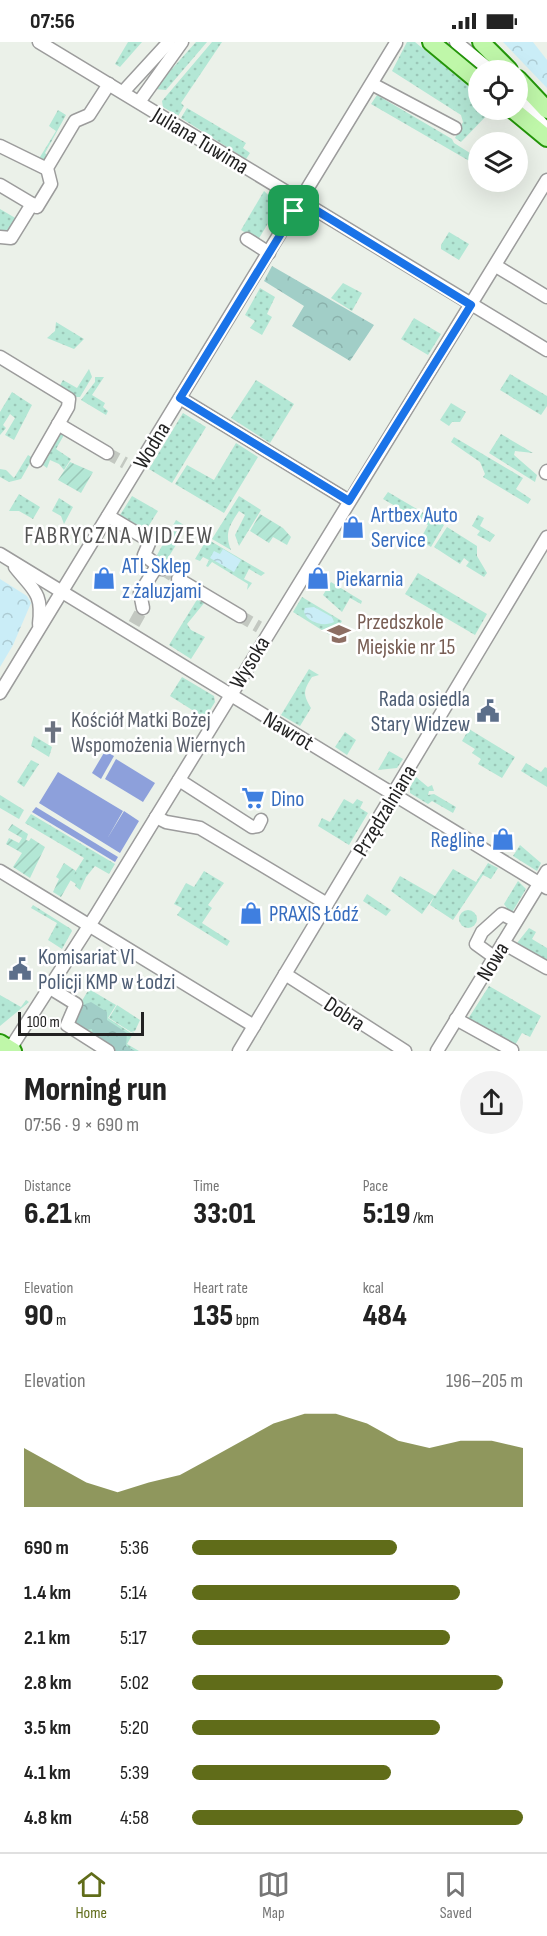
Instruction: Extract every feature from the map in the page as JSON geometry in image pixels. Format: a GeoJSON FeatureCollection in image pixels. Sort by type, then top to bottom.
{"type":"FeatureCollection","features":[{"type":"Feature","properties":{"kind":"main road"},"geometry":{"type":"LineString","coordinates":[[431,42],[468,73]]}},
{"type":"Feature","properties":{"kind":"main road"},"geometry":{"type":"LineString","coordinates":[[481,42],[499,60]]}},
{"type":"Feature","properties":{"kind":"main road"},"geometry":{"type":"LineString","coordinates":[[528,90],[547,110]]}},
{"type":"Feature","properties":{"kind":"main road"},"geometry":{"type":"LineString","coordinates":[[528,115],[547,138]]}},
{"type":"Feature","properties":{"kind":"street","name":"Juliana Tuwima"},"geometry":{"type":"LineString","coordinates":[[39,42],[547,351]]}},
{"type":"Feature","properties":{"kind":"street"},"geometry":{"type":"LineString","coordinates":[[123,92],[169,42]]}},
{"type":"Feature","properties":{"kind":"street"},"geometry":{"type":"LineString","coordinates":[[139,102],[182,42]]}},
{"type":"Feature","properties":{"kind":"street"},"geometry":{"type":"LineString","coordinates":[[169,58],[190,42]]}},
{"type":"Feature","properties":{"kind":"street"},"geometry":{"type":"LineString","coordinates":[[456,42],[478,60]]}},
{"type":"Feature","properties":{"kind":"street","name":"Wodna"},"geometry":{"type":"LineString","coordinates":[[0,693],[396,43]]}},
{"type":"Feature","properties":{"kind":"street"},"geometry":{"type":"LineString","coordinates":[[0,184],[37,207],[51,184],[47,169],[75,121],[89,115],[109,84]]}},
{"type":"Feature","properties":{"kind":"street"},"geometry":{"type":"LineString","coordinates":[[372,84],[455,128]]}},
{"type":"Feature","properties":{"kind":"street"},"geometry":{"type":"LineString","coordinates":[[528,109],[547,120]]}},
{"type":"Feature","properties":{"kind":"street"},"geometry":{"type":"LineString","coordinates":[[528,112],[547,130]]}},
{"type":"Feature","properties":{"kind":"street"},"geometry":{"type":"LineString","coordinates":[[0,146],[47,169]]}},
{"type":"Feature","properties":{"kind":"street","name":"Wysoka"},"geometry":{"type":"LineString","coordinates":[[8,1048],[50,988],[230,694],[263,630],[349,501],[547,180]]}},
{"type":"Feature","properties":{"kind":"street"},"geometry":{"type":"LineString","coordinates":[[0,237],[7,240],[13,237],[32,204]]}},
{"type":"Feature","properties":{"kind":"street"},"geometry":{"type":"LineString","coordinates":[[247,239],[269,253]]}},
{"type":"Feature","properties":{"kind":"street"},"geometry":{"type":"LineString","coordinates":[[496,266],[521,277],[547,297]]}},
{"type":"Feature","properties":{"kind":"street"},"geometry":{"type":"LineString","coordinates":[[0,357],[67,397],[69,406],[37,461]]}},
{"type":"Feature","properties":{"kind":"street"},"geometry":{"type":"LineString","coordinates":[[180,398],[349,501]]}},
{"type":"Feature","properties":{"kind":"street"},"geometry":{"type":"LineString","coordinates":[[58,424],[108,453]]}},
{"type":"Feature","properties":{"kind":"street"},"geometry":{"type":"LineString","coordinates":[[125,463],[136,470]]}},
{"type":"Feature","properties":{"kind":"street"},"geometry":{"type":"LineString","coordinates":[[108,516],[150,541],[144,555],[160,568],[140,593],[143,608]]}},
{"type":"Feature","properties":{"kind":"street","name":"Przędzalniana"},"geometry":{"type":"LineString","coordinates":[[239,1051],[547,537]]}},
{"type":"Feature","properties":{"kind":"street"},"geometry":{"type":"LineString","coordinates":[[4,556],[39,596],[41,605],[38,631]]}},
{"type":"Feature","properties":{"kind":"street","name":"Nawrot"},"geometry":{"type":"LineString","coordinates":[[4,556],[62,592],[131,628],[230,694],[543,886]]}},
{"type":"Feature","properties":{"kind":"street"},"geometry":{"type":"LineString","coordinates":[[178,579],[240,616]]}},
{"type":"Feature","properties":{"kind":"street"},"geometry":{"type":"LineString","coordinates":[[178,780],[252,827],[258,826],[261,820]]}},
{"type":"Feature","properties":{"kind":"street"},"geometry":{"type":"LineString","coordinates":[[156,817],[166,822],[200,828],[327,904]]}},
{"type":"Feature","properties":{"kind":"street"},"geometry":{"type":"LineString","coordinates":[[0,871],[254,1026]]}},
{"type":"Feature","properties":{"kind":"street","name":"Nowa"},"geometry":{"type":"LineString","coordinates":[[437,1051],[516,921],[543,886],[547,871]]}},
{"type":"Feature","properties":{"kind":"street"},"geometry":{"type":"LineString","coordinates":[[494,957],[476,944],[481,934],[499,915],[508,915],[516,921]]}},
{"type":"Feature","properties":{"kind":"street"},"geometry":{"type":"LineString","coordinates":[[503,943],[547,968]]}},
{"type":"Feature","properties":{"kind":"street","name":"Dobra"},"geometry":{"type":"LineString","coordinates":[[285,974],[405,1051]]}},
{"type":"Feature","properties":{"kind":"street"},"geometry":{"type":"LineString","coordinates":[[50,988],[76,1004],[67,1025],[108,1051]]}},
{"type":"Feature","properties":{"kind":"street"},"geometry":{"type":"LineString","coordinates":[[456,1019],[512,1050]]}},
{"type":"Feature","properties":{"kind":"green space"},"geometry":{"type":"Polygon","coordinates":[[[128,42],[142,42],[120,67],[115,64],[128,42]]]}},
{"type":"Feature","properties":{"kind":"green space"},"geometry":{"type":"Polygon","coordinates":[[[196,42],[207,42],[166,90],[154,89],[196,42]]]}},
{"type":"Feature","properties":{"kind":"green space"},"geometry":{"type":"Polygon","coordinates":[[[212,42],[222,42],[181,103],[184,106],[178,116],[163,107],[162,101],[212,42]]]}},
{"type":"Feature","properties":{"kind":"green space"},"geometry":{"type":"Polygon","coordinates":[[[407,42],[415,42],[468,86],[468,120],[482,120],[468,132],[461,142],[455,138],[463,122],[461,115],[392,71],[407,42]]]}},
{"type":"Feature","properties":{"kind":"green space"},"geometry":{"type":"Polygon","coordinates":[[[503,42],[533,42],[547,60],[547,88],[528,68],[528,60],[520,60],[503,42]]]}},
{"type":"Feature","properties":{"kind":"green space"},"geometry":{"type":"Polygon","coordinates":[[[377,95],[452,139],[454,143],[468,152],[468,160],[371,104],[377,95]]]}},
{"type":"Feature","properties":{"kind":"green space"},"geometry":{"type":"Polygon","coordinates":[[[187,108],[246,143],[243,148],[250,153],[246,159],[181,118],[187,108]]]}},
{"type":"Feature","properties":{"kind":"green space"},"geometry":{"type":"Polygon","coordinates":[[[58,110],[66,115],[45,153],[48,156],[43,160],[34,156],[40,157],[56,131],[49,126],[58,110]]]}},
{"type":"Feature","properties":{"kind":"green space"},"geometry":{"type":"Polygon","coordinates":[[[264,191],[279,205],[258,240],[241,230],[264,191]]]}},
{"type":"Feature","properties":{"kind":"green space"},"geometry":{"type":"Polygon","coordinates":[[[0,209],[17,219],[9,233],[0,231],[0,209]]]}},
{"type":"Feature","properties":{"kind":"green space"},"geometry":{"type":"Polygon","coordinates":[[[449,232],[469,244],[459,260],[441,249],[449,232]]]}},
{"type":"Feature","properties":{"kind":"green space"},"geometry":{"type":"Polygon","coordinates":[[[272,266],[374,325],[350,361],[292,326],[304,306],[264,281],[272,266]]]}},
{"type":"Feature","properties":{"kind":"green space"},"geometry":{"type":"Polygon","coordinates":[[[343,283],[362,293],[352,311],[331,298],[343,283]]]}},
{"type":"Feature","properties":{"kind":"green space"},"geometry":{"type":"Polygon","coordinates":[[[260,288],[275,297],[267,314],[272,317],[262,335],[250,328],[255,321],[245,315],[260,288]]]}},
{"type":"Feature","properties":{"kind":"green space"},"geometry":{"type":"Polygon","coordinates":[[[414,318],[441,334],[428,355],[401,339],[414,318]]]}},
{"type":"Feature","properties":{"kind":"green space"},"geometry":{"type":"Polygon","coordinates":[[[56,322],[84,339],[74,349],[47,338],[55,331],[56,322]]]}},
{"type":"Feature","properties":{"kind":"green space"},"geometry":{"type":"Polygon","coordinates":[[[89,369],[92,377],[80,397],[59,387],[63,380],[77,388],[89,369]]]}},
{"type":"Feature","properties":{"kind":"green space"},"geometry":{"type":"Polygon","coordinates":[[[510,374],[547,396],[547,406],[541,415],[500,390],[510,374]]]}},
{"type":"Feature","properties":{"kind":"green space"},"geometry":{"type":"Polygon","coordinates":[[[95,377],[104,377],[92,395],[105,403],[103,407],[108,411],[106,415],[81,400],[95,382],[95,377]]]}},
{"type":"Feature","properties":{"kind":"green space"},"geometry":{"type":"Polygon","coordinates":[[[256,380],[294,404],[270,443],[231,418],[256,380]]]}},
{"type":"Feature","properties":{"kind":"green space"},"geometry":{"type":"Polygon","coordinates":[[[12,392],[32,405],[14,440],[5,435],[15,418],[10,414],[3,425],[6,428],[0,435],[0,412],[12,392]]]}},
{"type":"Feature","properties":{"kind":"green space"},"geometry":{"type":"Polygon","coordinates":[[[451,403],[466,412],[460,422],[452,422],[449,426],[440,420],[451,403]]]}},
{"type":"Feature","properties":{"kind":"green space"},"geometry":{"type":"Polygon","coordinates":[[[183,413],[206,427],[172,483],[149,469],[183,413]]]}},
{"type":"Feature","properties":{"kind":"green space"},"geometry":{"type":"Polygon","coordinates":[[[62,432],[75,439],[64,435],[56,449],[71,459],[64,470],[59,464],[50,460],[47,468],[40,463],[58,433],[62,432]]]}},
{"type":"Feature","properties":{"kind":"green space"},"geometry":{"type":"Polygon","coordinates":[[[501,434],[533,453],[515,451],[514,455],[537,475],[535,482],[489,453],[501,434]]]}},
{"type":"Feature","properties":{"kind":"green space"},"geometry":{"type":"Polygon","coordinates":[[[454,437],[523,478],[516,489],[531,499],[528,504],[483,477],[485,474],[480,462],[451,442],[454,437]]]}},
{"type":"Feature","properties":{"kind":"green space"},"geometry":{"type":"Polygon","coordinates":[[[236,443],[258,457],[224,513],[175,484],[187,465],[214,480],[236,443]]]}},
{"type":"Feature","properties":{"kind":"green space"},"geometry":{"type":"Polygon","coordinates":[[[28,455],[33,458],[21,479],[9,482],[0,477],[0,469],[6,470],[14,478],[28,455]]]}},
{"type":"Feature","properties":{"kind":"green space"},"geometry":{"type":"Polygon","coordinates":[[[70,462],[93,472],[81,493],[58,480],[70,462]]]}},
{"type":"Feature","properties":{"kind":"green space"},"geometry":{"type":"Polygon","coordinates":[[[388,492],[444,525],[431,547],[420,540],[428,525],[383,499],[388,492]]]}},
{"type":"Feature","properties":{"kind":"green space"},"geometry":{"type":"Polygon","coordinates":[[[19,494],[40,507],[33,519],[19,511],[9,511],[19,494]]]}},
{"type":"Feature","properties":{"kind":"green space"},"geometry":{"type":"Polygon","coordinates":[[[132,496],[158,511],[146,530],[120,515],[132,496]]]}},
{"type":"Feature","properties":{"kind":"green space"},"geometry":{"type":"Polygon","coordinates":[[[239,496],[261,510],[239,546],[235,535],[245,515],[239,511],[229,529],[228,539],[231,550],[212,539],[239,496]]]}},
{"type":"Feature","properties":{"kind":"green space"},"geometry":{"type":"Polygon","coordinates":[[[59,498],[73,507],[64,524],[61,516],[52,511],[59,498]]]}},
{"type":"Feature","properties":{"kind":"green space"},"geometry":{"type":"Polygon","coordinates":[[[260,514],[283,528],[291,537],[287,545],[273,537],[269,543],[250,531],[260,514]]]}},
{"type":"Feature","properties":{"kind":"green space"},"geometry":{"type":"Polygon","coordinates":[[[478,515],[484,518],[480,526],[495,535],[490,542],[477,535],[480,531],[472,526],[478,515]]]}},
{"type":"Feature","properties":{"kind":"green space"},"geometry":{"type":"Polygon","coordinates":[[[176,520],[187,527],[163,566],[156,557],[176,520]]]}},
{"type":"Feature","properties":{"kind":"green space"},"geometry":{"type":"Polygon","coordinates":[[[447,527],[477,546],[477,556],[487,573],[484,577],[466,566],[469,562],[464,558],[460,564],[434,547],[447,527]]]}},
{"type":"Feature","properties":{"kind":"green space"},"geometry":{"type":"Polygon","coordinates":[[[207,539],[265,573],[261,576],[249,569],[244,579],[252,583],[247,590],[248,584],[212,562],[208,567],[206,566],[209,560],[203,557],[200,561],[195,559],[207,539]]]}},
{"type":"Feature","properties":{"kind":"green space"},"geometry":{"type":"Polygon","coordinates":[[[223,549],[241,560],[234,572],[210,558],[214,551],[220,554],[223,549]]]}},
{"type":"Feature","properties":{"kind":"green space"},"geometry":{"type":"Polygon","coordinates":[[[418,573],[487,614],[475,635],[405,594],[418,573]]]}},
{"type":"Feature","properties":{"kind":"green space"},"geometry":{"type":"Polygon","coordinates":[[[0,579],[27,596],[31,603],[13,645],[0,667],[0,579]]]}},
{"type":"Feature","properties":{"kind":"green space"},"geometry":{"type":"Polygon","coordinates":[[[331,582],[362,601],[361,604],[350,598],[342,612],[323,595],[331,582]]]}},
{"type":"Feature","properties":{"kind":"green space"},"geometry":{"type":"Polygon","coordinates":[[[302,597],[342,621],[333,637],[293,612],[302,597]]]}},
{"type":"Feature","properties":{"kind":"green space"},"geometry":{"type":"Polygon","coordinates":[[[198,598],[205,602],[187,624],[191,630],[205,637],[191,659],[169,645],[198,598]]]}},
{"type":"Feature","properties":{"kind":"green space"},"geometry":{"type":"Polygon","coordinates":[[[314,607],[332,617],[334,622],[321,624],[309,619],[304,612],[305,608],[314,607]]]}},
{"type":"Feature","properties":{"kind":"green space"},"geometry":{"type":"Polygon","coordinates":[[[309,669],[319,675],[312,677],[307,686],[305,696],[311,708],[300,726],[281,715],[309,669]]]}},
{"type":"Feature","properties":{"kind":"green space"},"geometry":{"type":"Polygon","coordinates":[[[182,677],[214,696],[215,702],[205,718],[170,696],[182,677]]]}},
{"type":"Feature","properties":{"kind":"green space"},"geometry":{"type":"Polygon","coordinates":[[[469,729],[515,757],[502,778],[478,764],[481,759],[472,753],[475,749],[462,741],[469,729]]]}},
{"type":"Feature","properties":{"kind":"green space"},"geometry":{"type":"Polygon","coordinates":[[[345,732],[356,740],[347,755],[335,747],[345,732]]]}},
{"type":"Feature","properties":{"kind":"green space"},"geometry":{"type":"Polygon","coordinates":[[[34,736],[52,747],[49,757],[31,746],[34,736]]]}},
{"type":"Feature","properties":{"kind":"green space"},"geometry":{"type":"Polygon","coordinates":[[[389,751],[403,759],[397,768],[378,770],[389,751]]]}},
{"type":"Feature","properties":{"kind":"green space"},"geometry":{"type":"Polygon","coordinates":[[[31,760],[39,764],[24,787],[17,782],[31,760]]]}},
{"type":"Feature","properties":{"kind":"green space"},"geometry":{"type":"Polygon","coordinates":[[[526,763],[541,772],[545,767],[547,768],[547,787],[521,771],[526,763]]]}},
{"type":"Feature","properties":{"kind":"green space"},"geometry":{"type":"Polygon","coordinates":[[[416,777],[428,787],[432,785],[434,791],[429,791],[428,795],[434,794],[456,807],[453,813],[432,801],[428,804],[410,793],[410,787],[416,777]]]}},
{"type":"Feature","properties":{"kind":"green space"},"geometry":{"type":"Polygon","coordinates":[[[0,795],[24,810],[19,819],[0,808],[0,795]]]}},
{"type":"Feature","properties":{"kind":"green space"},"geometry":{"type":"Polygon","coordinates":[[[344,799],[353,804],[357,799],[363,802],[360,808],[368,813],[349,845],[318,826],[322,818],[330,822],[344,799]]]}},
{"type":"Feature","properties":{"kind":"green space"},"geometry":{"type":"Polygon","coordinates":[[[31,814],[115,864],[109,874],[95,866],[86,877],[80,890],[70,880],[84,858],[25,823],[31,814]]]}},
{"type":"Feature","properties":{"kind":"green space"},"geometry":{"type":"Polygon","coordinates":[[[12,824],[28,834],[26,840],[29,841],[31,838],[45,847],[30,878],[13,867],[22,853],[6,844],[9,838],[19,843],[22,838],[8,830],[12,824]]]}},
{"type":"Feature","properties":{"kind":"green space"},"geometry":{"type":"Polygon","coordinates":[[[520,845],[541,863],[537,871],[513,856],[520,845]]]}},
{"type":"Feature","properties":{"kind":"green space"},"geometry":{"type":"Polygon","coordinates":[[[64,863],[76,871],[61,897],[53,892],[59,879],[56,877],[64,863]]]}},
{"type":"Feature","properties":{"kind":"green space"},"geometry":{"type":"Polygon","coordinates":[[[488,863],[498,868],[491,879],[483,875],[453,920],[430,905],[434,897],[422,914],[391,891],[400,876],[435,896],[453,869],[476,882],[488,863]]]}},
{"type":"Feature","properties":{"kind":"green space"},"geometry":{"type":"Polygon","coordinates":[[[204,871],[224,883],[208,905],[212,908],[202,923],[230,941],[227,946],[177,915],[182,908],[174,904],[186,883],[194,887],[204,871]]]}},
{"type":"Feature","properties":{"kind":"green space"},"geometry":{"type":"Polygon","coordinates":[[[518,881],[526,889],[511,914],[504,904],[518,881]]]}},
{"type":"Feature","properties":{"kind":"green space"},"geometry":{"type":"Polygon","coordinates":[[[367,894],[391,910],[386,916],[363,901],[367,894]]]}},
{"type":"Feature","properties":{"kind":"green space"},"geometry":{"type":"Polygon","coordinates":[[[33,905],[71,929],[62,949],[48,940],[57,923],[31,908],[33,905]]]}},
{"type":"Feature","properties":{"kind":"green space"},"geometry":{"type":"Polygon","coordinates":[[[468,910],[474,913],[477,919],[474,925],[468,928],[462,925],[459,919],[462,913],[468,910]]]}},
{"type":"Feature","properties":{"kind":"green space"},"geometry":{"type":"Polygon","coordinates":[[[529,928],[536,932],[532,939],[547,948],[547,960],[517,943],[529,928]]]}},
{"type":"Feature","properties":{"kind":"green space"},"geometry":{"type":"Polygon","coordinates":[[[489,986],[541,1016],[530,1037],[522,1033],[514,1047],[468,1019],[489,986]]]}},
{"type":"Feature","properties":{"kind":"green space"},"geometry":{"type":"Polygon","coordinates":[[[89,989],[116,1005],[108,1018],[131,1033],[134,1032],[127,1044],[139,1051],[113,1051],[74,1027],[71,1019],[89,989]]]}},
{"type":"Feature","properties":{"kind":"green space"},"geometry":{"type":"Polygon","coordinates":[[[0,995],[21,1007],[26,1000],[29,1002],[0,1026],[0,995]]]}},
{"type":"Feature","properties":{"kind":"green space"},"geometry":{"type":"Polygon","coordinates":[[[91,1002],[107,1012],[107,1020],[127,1033],[126,1046],[135,1051],[115,1051],[93,1037],[92,1029],[81,1030],[76,1026],[76,1018],[83,1005],[91,1002]]]}},
{"type":"Feature","properties":{"kind":"green space"},"geometry":{"type":"Polygon","coordinates":[[[117,1005],[140,1020],[135,1031],[131,1032],[109,1018],[117,1005]]]}},
{"type":"Feature","properties":{"kind":"shaded area"},"geometry":{"type":"Polygon","coordinates":[[[105,751],[114,756],[101,779],[92,773],[105,751]]]}},
{"type":"Feature","properties":{"kind":"shaded area"},"geometry":{"type":"Polygon","coordinates":[[[116,759],[155,783],[143,802],[105,779],[116,759]]]}},
{"type":"Feature","properties":{"kind":"shaded area"},"geometry":{"type":"Polygon","coordinates":[[[58,772],[123,811],[107,839],[124,811],[139,821],[120,853],[39,803],[58,772]]]}},
{"type":"Feature","properties":{"kind":"shaded area"},"geometry":{"type":"Polygon","coordinates":[[[36,807],[118,857],[115,862],[32,812],[36,807]]]}},
{"type":"Feature","properties":{"kind":"tunnel"},"geometry":{"type":"LineString","coordinates":[[107,453],[125,463]]}},
{"type":"Feature","properties":{"kind":"tunnel"},"geometry":{"type":"LineString","coordinates":[[162,569],[178,579]]}},
{"type":"Feature","properties":{"kind":"tunnel"},"geometry":{"type":"LineString","coordinates":[[134,624],[143,608]]}},
{"type":"Feature","properties":{"kind":"tunnel"},"geometry":{"type":"LineString","coordinates":[[240,616],[259,627]]}},
{"type":"Feature","properties":{"kind":"place","name":"Artbex Auto Service"},"geometry":{"type":"Point","coordinates":[353,527]}},
{"type":"Feature","properties":{"kind":"place","name":"ATL Sklep z żaluzjami"},"geometry":{"type":"Point","coordinates":[104,578]}},
{"type":"Feature","properties":{"kind":"place","name":"Piekarnia"},"geometry":{"type":"Point","coordinates":[318,578]}},
{"type":"Feature","properties":{"kind":"place","name":"Przedszkole Miejskie nr 15"},"geometry":{"type":"Point","coordinates":[339,634]}},
{"type":"Feature","properties":{"kind":"place","name":"Rada osiedla Stary Widzew"},"geometry":{"type":"Point","coordinates":[488,711]}},
{"type":"Feature","properties":{"kind":"place","name":"Kościół Matki Bożej Wspomożenia Wiernych"},"geometry":{"type":"Point","coordinates":[53,732]}},
{"type":"Feature","properties":{"kind":"place","name":"Dino"},"geometry":{"type":"Point","coordinates":[253,798]}},
{"type":"Feature","properties":{"kind":"place","name":"Regline"},"geometry":{"type":"Point","coordinates":[503,839]}},
{"type":"Feature","properties":{"kind":"place","name":"PRAXIS Łódź"},"geometry":{"type":"Point","coordinates":[251,913]}},
{"type":"Feature","properties":{"kind":"place","name":"Komisariat VI Policji KMP w Łodzi"},"geometry":{"type":"Point","coordinates":[20,969]}},
{"type":"Feature","properties":{"kind":"district","name":"FABRYCZNA WIDZEW"},"geometry":{"type":"Point","coordinates":[119,535]}},
{"type":"Feature","properties":{"kind":"route"},"geometry":{"type":"LineString","coordinates":[[301,201],[471,305],[349,501],[180,398],[294,211],[301,201]]}}]}
